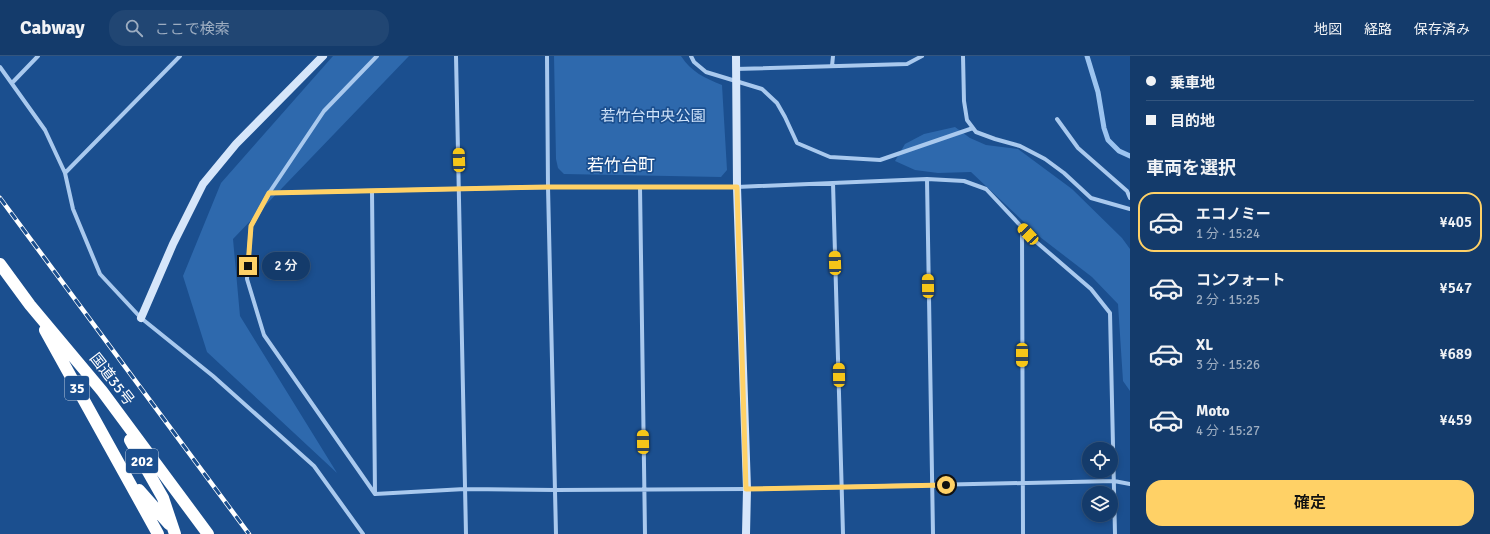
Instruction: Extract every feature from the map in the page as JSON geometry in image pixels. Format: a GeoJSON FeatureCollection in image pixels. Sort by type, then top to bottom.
{"type":"FeatureCollection","features":[{"type":"Feature","properties":{"kind":"highway","name":"国道35号"},"geometry":{"type":"LineString","coordinates":[[0,264],[30,305],[102,391],[208,534]]}},
{"type":"Feature","properties":{"kind":"highway","name":"国道35号"},"geometry":{"type":"LineString","coordinates":[[30,305],[124,472]]}},
{"type":"Feature","properties":{"kind":"highway","name":"202"},"geometry":{"type":"LineString","coordinates":[[102,391],[163,498],[175,532]]}},
{"type":"Feature","properties":{"kind":"highway","name":"202"},"geometry":{"type":"LineString","coordinates":[[124,472],[158,534]]}},
{"type":"Feature","properties":{"kind":"highway","name":"35"},"geometry":{"type":"LineString","coordinates":[[124,472],[175,532]]}},
{"type":"Feature","properties":{"kind":"street"},"geometry":{"type":"LineString","coordinates":[[12,83],[38,56]]}},
{"type":"Feature","properties":{"kind":"street"},"geometry":{"type":"LineString","coordinates":[[65,173],[180,56]]}},
{"type":"Feature","properties":{"kind":"street"},"geometry":{"type":"LineString","coordinates":[[141,318],[203,184],[236,144],[323,56]]}},
{"type":"Feature","properties":{"kind":"street"},"geometry":{"type":"LineString","coordinates":[[375,494],[264,335],[247,279],[251,226],[269,193],[324,111],[377,56]]}},
{"type":"Feature","properties":{"kind":"street"},"geometry":{"type":"LineString","coordinates":[[456,56],[466,534]]}},
{"type":"Feature","properties":{"kind":"street"},"geometry":{"type":"LineString","coordinates":[[547,56],[548,187],[556,534]]}},
{"type":"Feature","properties":{"kind":"street"},"geometry":{"type":"LineString","coordinates":[[692,56],[694,62],[706,72],[762,89],[777,103],[785,117],[796,143],[830,157],[880,160],[973,128]]}},
{"type":"Feature","properties":{"kind":"street"},"geometry":{"type":"LineString","coordinates":[[736,56],[737,187],[746,534]]}},
{"type":"Feature","properties":{"kind":"street"},"geometry":{"type":"LineString","coordinates":[[832,66],[833,56]]}},
{"type":"Feature","properties":{"kind":"street"},"geometry":{"type":"LineString","coordinates":[[735,69],[907,64],[922,56]]}},
{"type":"Feature","properties":{"kind":"street"},"geometry":{"type":"LineString","coordinates":[[963,56],[964,94],[967,120],[976,132],[1020,146],[1045,159],[1064,173],[1091,198],[1130,210]]}},
{"type":"Feature","properties":{"kind":"street"},"geometry":{"type":"LineString","coordinates":[[0,67],[45,130],[65,173],[73,209],[100,274],[141,318],[213,376],[314,466],[363,534]]}},
{"type":"Feature","properties":{"kind":"street"},"geometry":{"type":"LineString","coordinates":[[1057,119],[1078,148],[1127,191],[1130,198]]}},
{"type":"Feature","properties":{"kind":"street"},"geometry":{"type":"LineString","coordinates":[[269,193],[548,187],[737,187],[927,179],[964,181],[986,189],[1034,240],[1091,289],[1110,313],[1115,534]]}},
{"type":"Feature","properties":{"kind":"street"},"geometry":{"type":"LineString","coordinates":[[927,179],[932,534]]}},
{"type":"Feature","properties":{"kind":"street"},"geometry":{"type":"LineString","coordinates":[[833,183],[843,534]]}},
{"type":"Feature","properties":{"kind":"street"},"geometry":{"type":"LineString","coordinates":[[640,187],[645,534]]}},
{"type":"Feature","properties":{"kind":"street"},"geometry":{"type":"LineString","coordinates":[[372,191],[375,494]]}},
{"type":"Feature","properties":{"kind":"street"},"geometry":{"type":"LineString","coordinates":[[1022,228],[1023,534]]}},
{"type":"Feature","properties":{"kind":"street"},"geometry":{"type":"LineString","coordinates":[[375,494],[465,489],[746,489],[1114,481],[1130,484]]}},
{"type":"Feature","properties":{"kind":"green space"},"geometry":{"type":"Polygon","coordinates":[[[333,56],[409,56],[233,239],[240,316],[337,473],[207,352],[183,276],[221,183],[333,56]]]}},
{"type":"Feature","properties":{"kind":"green space","name":"若竹台中央公園"},"geometry":{"type":"Polygon","coordinates":[[[554,56],[681,56],[694,70],[704,77],[722,85],[727,170],[721,177],[564,174],[558,168],[556,159],[554,56]]]}},
{"type":"Feature","properties":{"kind":"green space"},"geometry":{"type":"Polygon","coordinates":[[[955,127],[970,138],[986,145],[1018,149],[1072,189],[1122,238],[1130,249],[1130,391],[1123,381],[1118,304],[1092,277],[1040,237],[971,172],[938,173],[915,170],[895,161],[905,144],[924,134],[955,127]]]}},
{"type":"Feature","properties":{"kind":"waterway"},"geometry":{"type":"LineString","coordinates":[[1087,56],[1098,92],[1104,128],[1108,140],[1119,151],[1130,156]]}},
{"type":"Feature","properties":{"kind":"railway"},"geometry":{"type":"LineString","coordinates":[[0,198],[249,534]]}},
{"type":"Feature","properties":{"kind":"district","name":"若竹台町"},"geometry":{"type":"Point","coordinates":[621,165]}},
{"type":"Feature","properties":{"kind":"route"},"geometry":{"type":"LineString","coordinates":[[248,266],[251,226],[269,193],[548,187],[737,187],[746,489],[946,485]]}}]}
